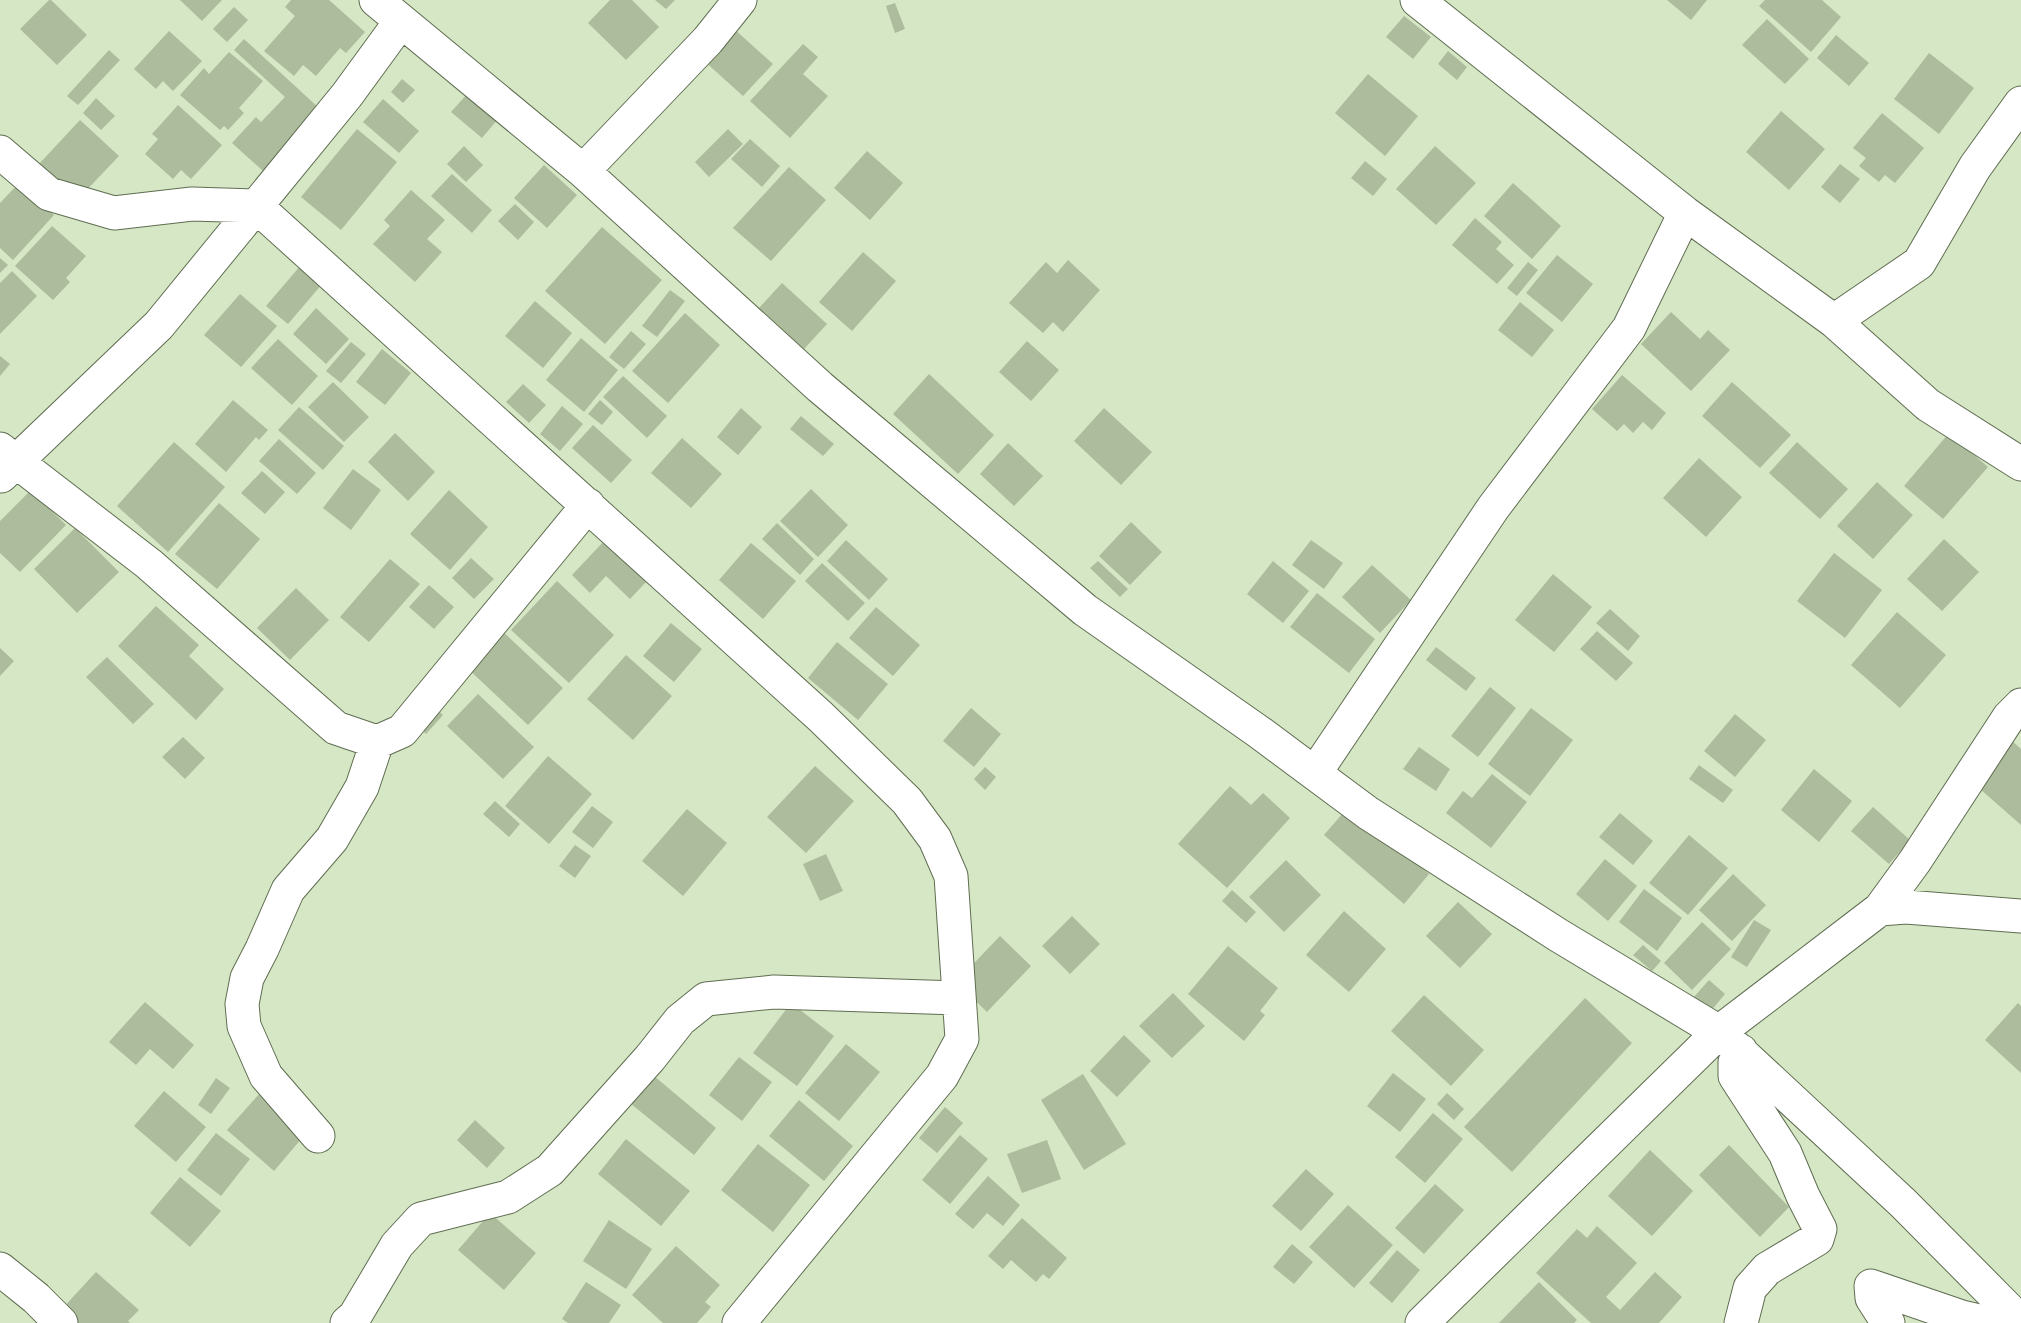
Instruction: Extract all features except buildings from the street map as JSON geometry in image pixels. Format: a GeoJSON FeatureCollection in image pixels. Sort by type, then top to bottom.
{"type":"FeatureCollection","features":[{"type":"Feature","properties":{"kind":"street"},"geometry":{"type":"LineString","coordinates":[[376,0],[583,171],[820,387],[1085,610],[1368,813],[1461,874],[1730,1042],[1903,1203],[2021,1322]]}},
{"type":"Feature","properties":{"kind":"street"},"geometry":{"type":"LineString","coordinates":[[583,171],[708,40],[740,0]]}},
{"type":"Feature","properties":{"kind":"street"},"geometry":{"type":"LineString","coordinates":[[1417,0],[1684,213],[1834,321],[1928,405],[2021,464]]}},
{"type":"Feature","properties":{"kind":"street"},"geometry":{"type":"LineString","coordinates":[[401,21],[347,95],[159,325],[5,463],[149,564],[336,728],[376,742],[402,731],[588,505]]}},
{"type":"Feature","properties":{"kind":"street"},"geometry":{"type":"LineString","coordinates":[[1834,321],[1919,263],[1975,167],[2021,104]]}},
{"type":"Feature","properties":{"kind":"street"},"geometry":{"type":"LineString","coordinates":[[0,152],[49,194],[114,213],[192,204],[256,206],[821,717],[907,801],[935,839],[951,876],[962,1039],[942,1076],[739,1323]]}},
{"type":"Feature","properties":{"kind":"street"},"geometry":{"type":"LineString","coordinates":[[1315,774],[1493,508],[1629,328],[1684,213]]}},
{"type":"Feature","properties":{"kind":"street"},"geometry":{"type":"LineString","coordinates":[[1422,1323],[1730,1042],[1880,909],[1915,861],[2009,717],[2021,705]]}},
{"type":"Feature","properties":{"kind":"street"},"geometry":{"type":"LineString","coordinates":[[318,1136],[266,1076],[244,1026],[242,1004],[247,978],[288,890],[332,839],[362,787],[376,742]]}},
{"type":"Feature","properties":{"kind":"street"},"geometry":{"type":"LineString","coordinates":[[1880,909],[1906,908],[2021,916]]}},
{"type":"Feature","properties":{"kind":"street"},"geometry":{"type":"LineString","coordinates":[[347,1323],[355,1316],[397,1245],[421,1219],[508,1197],[550,1170],[650,1058],[680,1020],[706,999],[774,992],[958,998]]}},
{"type":"Feature","properties":{"kind":"street"},"geometry":{"type":"LineString","coordinates":[[1730,1042],[1735,1062],[1735,1076],[1785,1153],[1820,1229],[1817,1239],[1767,1269],[1750,1288],[1741,1323]]}},
{"type":"Feature","properties":{"kind":"street"},"geometry":{"type":"LineString","coordinates":[[0,1269],[36,1298],[61,1323]]}},
{"type":"Feature","properties":{"kind":"street"},"geometry":{"type":"LineString","coordinates":[[1888,1323],[1872,1298],[1871,1286],[1962,1317],[1988,1323]]}}]}
